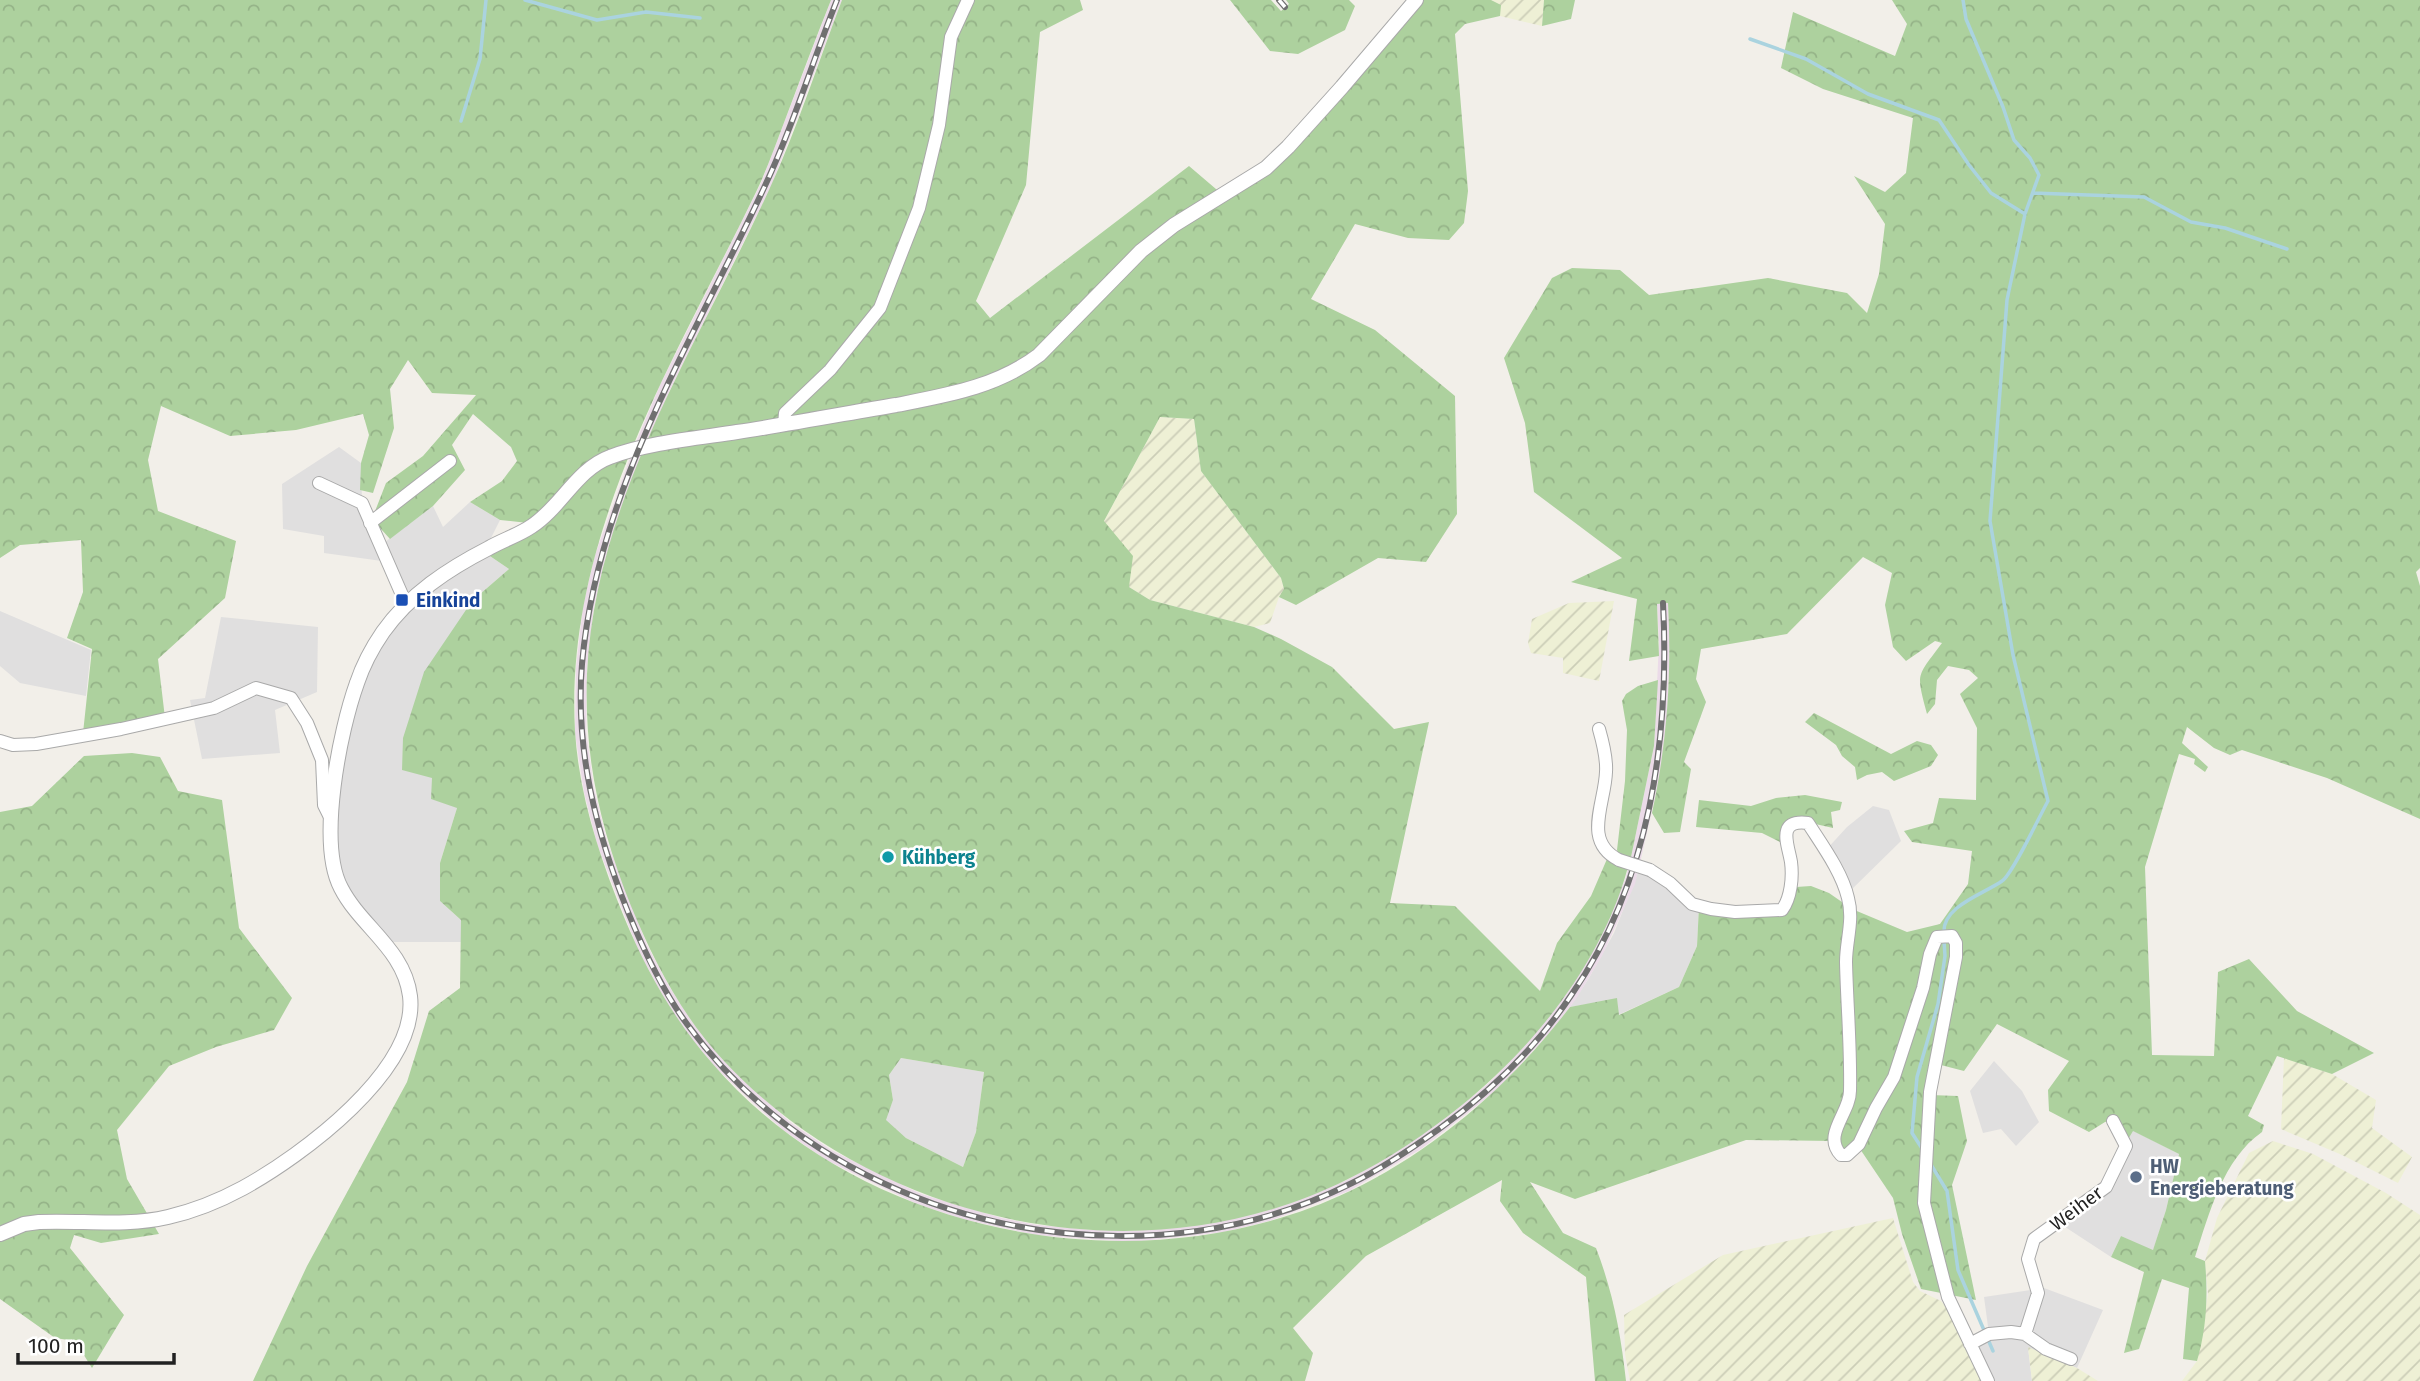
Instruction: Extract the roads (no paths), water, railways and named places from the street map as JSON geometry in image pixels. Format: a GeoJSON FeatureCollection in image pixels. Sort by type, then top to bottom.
{"type":"FeatureCollection","features":[{"type":"Feature","properties":{"kind":"street"},"geometry":{"type":"LineString","coordinates":[[784,425],[785,413],[830,370],[880,308],[919,208],[939,125],[951,37],[968,0]]}},
{"type":"Feature","properties":{"kind":"street"},"geometry":{"type":"LineString","coordinates":[[0,1234],[24,1224],[39,1222],[148,1221],[222,1199],[255,1181],[307,1145],[373,1086],[389,1067],[399,1051],[410,1020],[408,986],[386,942],[340,888],[331,855],[331,820],[339,758],[356,684],[366,659],[380,636],[406,604],[451,568],[531,527],[596,463],[618,454],[965,391],[989,383],[1027,364],[1141,251],[1174,225],[1266,168],[1350,78],[1416,0]]}},
{"type":"Feature","properties":{"kind":"street"},"geometry":{"type":"LineString","coordinates":[[370,523],[450,461]]}},
{"type":"Feature","properties":{"kind":"street"},"geometry":{"type":"LineString","coordinates":[[318,483],[362,503],[406,604]]}},
{"type":"Feature","properties":{"kind":"street"},"geometry":{"type":"LineString","coordinates":[[0,741],[13,745],[36,744],[121,729],[214,708],[256,688],[291,698],[307,723],[322,760],[324,805],[331,820]]}},
{"type":"Feature","properties":{"kind":"street"},"geometry":{"type":"LineString","coordinates":[[1598,729],[1606,762],[1597,835],[1605,851],[1619,860],[1650,870],[1670,883],[1692,904],[1735,912],[1782,910],[1789,900],[1791,864],[1785,839],[1786,831],[1791,825],[1808,823],[1842,880],[1851,911],[1846,959],[1850,1097],[1835,1131],[1836,1150],[1841,1155],[1847,1155],[1859,1144],[1894,1077],[1923,988],[1930,954],[1944,936],[1956,943],[1956,957],[1930,1092],[1924,1203],[1948,1297],[1980,1339],[1988,1381]]}},
{"type":"Feature","properties":{"kind":"street","name":"Weiher"},"geometry":{"type":"LineString","coordinates":[[2025,1334],[2038,1293],[2028,1259],[2034,1239],[2106,1187],[2126,1146],[2113,1121]]}},
{"type":"Feature","properties":{"kind":"street"},"geometry":{"type":"LineString","coordinates":[[1980,1339],[2011,1332],[2025,1334],[2046,1349],[2071,1359]]}},
{"type":"Feature","properties":{"kind":"waterway"},"geometry":{"type":"LineString","coordinates":[[461,121],[480,59],[486,0]]}},
{"type":"Feature","properties":{"kind":"waterway"},"geometry":{"type":"LineString","coordinates":[[525,0],[597,20],[646,12],[700,18]]}},
{"type":"Feature","properties":{"kind":"waterway"},"geometry":{"type":"LineString","coordinates":[[1944,933],[1945,924],[1957,908],[2007,876],[2048,801],[2013,655],[1990,521],[2007,300],[2025,214],[2039,175],[2030,158],[2014,140],[1966,19],[1963,0]]}},
{"type":"Feature","properties":{"kind":"waterway"},"geometry":{"type":"LineString","coordinates":[[1750,39],[1806,59],[1868,94],[1939,120],[1991,193],[2025,214]]}},
{"type":"Feature","properties":{"kind":"waterway"},"geometry":{"type":"LineString","coordinates":[[2033,193],[2144,197],[2191,222],[2225,228],[2287,249]]}},
{"type":"Feature","properties":{"kind":"waterway"},"geometry":{"type":"LineString","coordinates":[[1923,1150],[1912,1133],[1917,1077],[1938,1004],[1945,956],[1944,941]]}},
{"type":"Feature","properties":{"kind":"waterway"},"geometry":{"type":"LineString","coordinates":[[1930,1163],[1947,1191],[1958,1270],[1993,1351]]}},
{"type":"Feature","properties":{"kind":"railway"},"geometry":{"type":"LineString","coordinates":[[837,0],[773,167],[678,362],[627,478],[607,538],[591,600],[582,664],[582,728],[590,790],[606,852],[634,927],[669,998],[707,1049],[751,1096],[801,1135],[855,1169],[939,1206],[997,1222],[1057,1232],[1118,1236],[1178,1233],[1238,1223],[1296,1207],[1386,1165],[1458,1115],[1512,1068],[1558,1014],[1599,950],[1620,904],[1637,856],[1649,807],[1663,705],[1663,603]]}},
{"type":"Feature","properties":{"kind":"railway"},"geometry":{"type":"LineString","coordinates":[[1279,0],[1285,7]]}},
{"type":"Feature","properties":{"kind":"place","name":"Einkind"},"geometry":{"type":"Point","coordinates":[402,600]}},
{"type":"Feature","properties":{"kind":"place","name":"Kühberg"},"geometry":{"type":"Point","coordinates":[888,857]}},
{"type":"Feature","properties":{"kind":"place","name":"HW Energieberatung"},"geometry":{"type":"Point","coordinates":[2136,1177]}}]}
